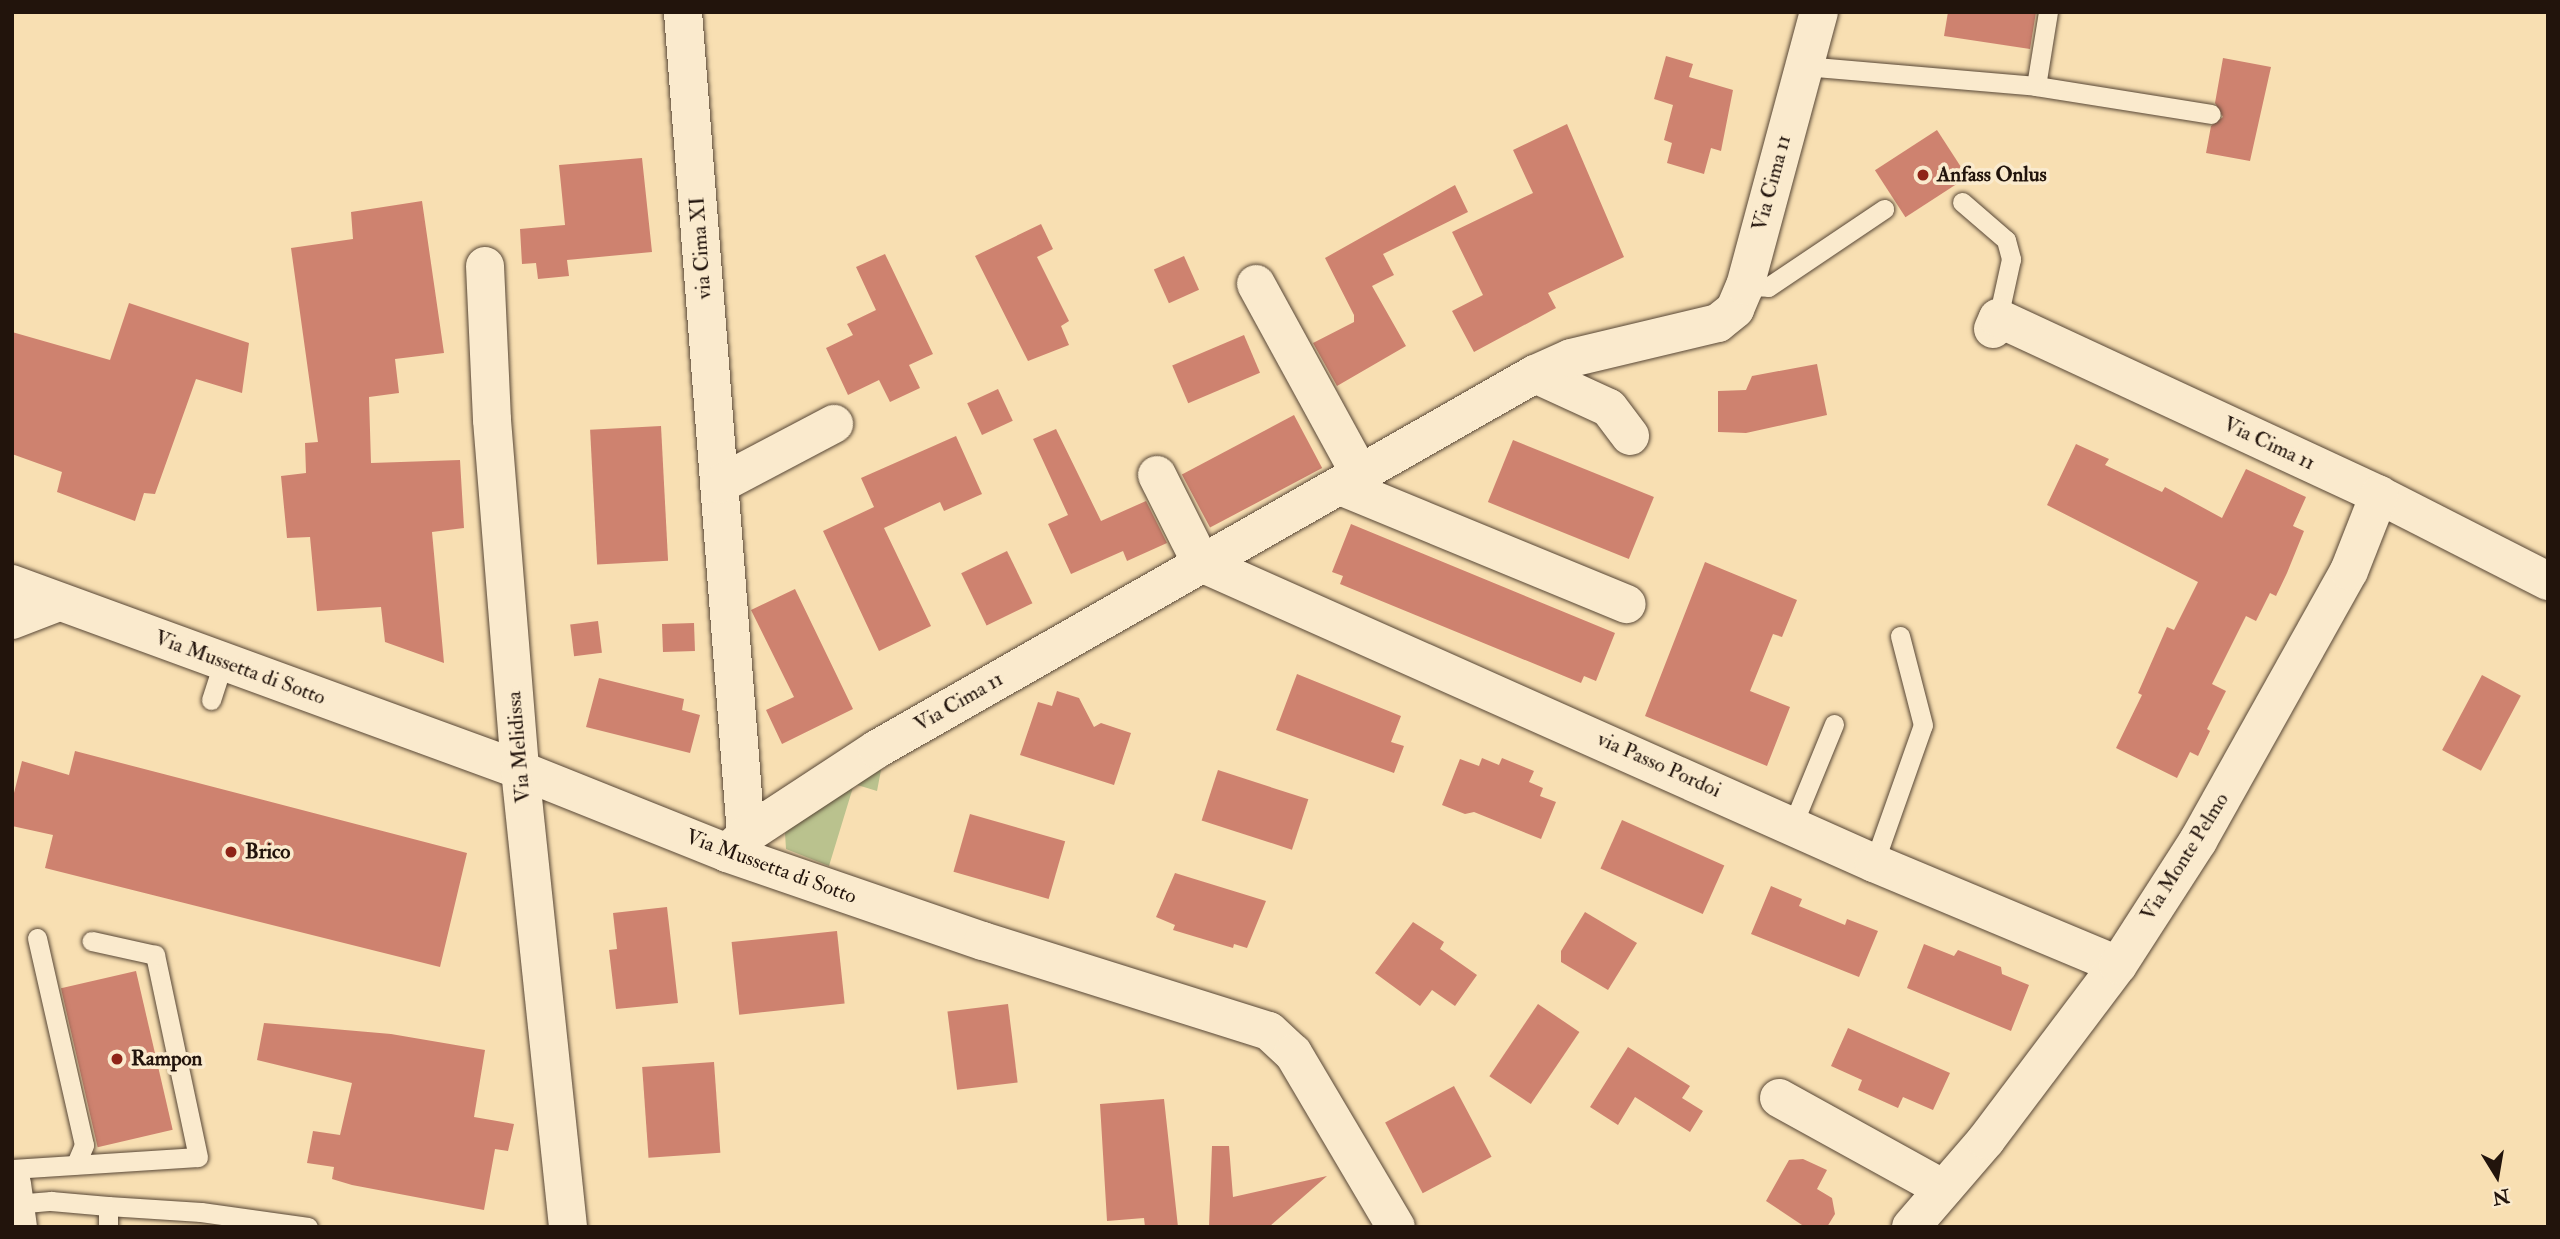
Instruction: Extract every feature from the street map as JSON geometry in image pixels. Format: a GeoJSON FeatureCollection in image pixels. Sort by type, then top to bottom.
{"type":"FeatureCollection","features":[{"type":"Feature","properties":{"kind":"street","name":"via Cima XI"},"geometry":{"type":"LineString","coordinates":[[683,12],[720,484],[736,844]]}},
{"type":"Feature","properties":{"kind":"street","name":"Via Cima 11"},"geometry":{"type":"LineString","coordinates":[[736,844],[877,750],[1535,374],[1571,358],[1718,323],[1735,309],[1745,286],[1819,12]]}},
{"type":"Feature","properties":{"kind":"street","name":"Via Melidissa"},"geometry":{"type":"LineString","coordinates":[[485,266],[520,770],[568,1227]]}},
{"type":"Feature","properties":{"kind":"street"},"geometry":{"type":"LineString","coordinates":[[1256,284],[1350,480],[1627,604]]}},
{"type":"Feature","properties":{"kind":"street","name":"Via Cima 11"},"geometry":{"type":"LineString","coordinates":[[1996,324],[2379,495],[2548,581]]}},
{"type":"Feature","properties":{"kind":"street"},"geometry":{"type":"LineString","coordinates":[[1535,374],[1609,408],[1630,436]]}},
{"type":"Feature","properties":{"kind":"street"},"geometry":{"type":"LineString","coordinates":[[720,484],[834,424]]}},
{"type":"Feature","properties":{"kind":"street"},"geometry":{"type":"LineString","coordinates":[[1157,475],[1201,563]]}},
{"type":"Feature","properties":{"kind":"street","name":"Via Monte Pelmo"},"geometry":{"type":"LineString","coordinates":[[1911,1227],[1944,1189],[2118,965],[2198,841],[2349,571],[2379,495]]}},
{"type":"Feature","properties":{"kind":"street","name":"via Passo Pordoi"},"geometry":{"type":"LineString","coordinates":[[1201,563],[1793,824],[1874,863],[2118,965]]}},
{"type":"Feature","properties":{"kind":"street","name":"Via Mussetta di Sotto"},"geometry":{"type":"LineString","coordinates":[[12,584],[520,770],[736,844],[1018,953],[1269,1031],[1293,1053],[1396,1227]]}},
{"type":"Feature","properties":{"kind":"street"},"geometry":{"type":"LineString","coordinates":[[12,620],[59,602]]}},
{"type":"Feature","properties":{"kind":"street"},"geometry":{"type":"LineString","coordinates":[[1779,1098],[1944,1189]]}},
{"type":"Feature","properties":{"kind":"lane"},"geometry":{"type":"LineString","coordinates":[[2036,86],[2048,12]]}},
{"type":"Feature","properties":{"kind":"lane"},"geometry":{"type":"LineString","coordinates":[[1804,66],[2036,86],[2211,114]]}},
{"type":"Feature","properties":{"kind":"lane"},"geometry":{"type":"LineString","coordinates":[[1962,202],[2006,240],[2011,259],[1996,324]]}},
{"type":"Feature","properties":{"kind":"lane"},"geometry":{"type":"LineString","coordinates":[[1745,286],[1769,288],[1884,209]]}},
{"type":"Feature","properties":{"kind":"lane"},"geometry":{"type":"LineString","coordinates":[[1874,863],[1923,725],[1900,636]]}},
{"type":"Feature","properties":{"kind":"lane"},"geometry":{"type":"LineString","coordinates":[[211,699],[223,662]]}},
{"type":"Feature","properties":{"kind":"lane"},"geometry":{"type":"LineString","coordinates":[[1793,824],[1834,724]]}},
{"type":"Feature","properties":{"kind":"lane"},"geometry":{"type":"LineString","coordinates":[[37,939],[84,1145],[76,1164]]}},
{"type":"Feature","properties":{"kind":"lane"},"geometry":{"type":"LineString","coordinates":[[15,1196],[76,1164],[198,1157],[155,955],[92,941]]}},
{"type":"Feature","properties":{"kind":"lane"},"geometry":{"type":"LineString","coordinates":[[15,1196],[201,1212],[308,1227]]}},
{"type":"Feature","properties":{"kind":"lane"},"geometry":{"type":"LineString","coordinates":[[108,1206],[108,1227]]}},
{"type":"Feature","properties":{"kind":"green space"},"geometry":{"type":"Polygon","coordinates":[[[882,765],[877,791],[854,784],[829,866],[786,849],[785,833],[799,819],[882,765]]]}},
{"type":"Feature","properties":{"kind":"building"},"geometry":{"type":"Polygon","coordinates":[[[1948,12],[2036,12],[2030,49],[1944,36],[1948,12]]]}},
{"type":"Feature","properties":{"kind":"building"},"geometry":{"type":"Polygon","coordinates":[[[1666,56],[1693,64],[1689,77],[1733,90],[1721,151],[1711,148],[1704,174],[1667,163],[1672,143],[1664,140],[1673,105],[1654,99],[1666,56]]]}},
{"type":"Feature","properties":{"kind":"building"},"geometry":{"type":"Polygon","coordinates":[[[2223,58],[2271,67],[2250,161],[2206,153],[2211,126],[2223,117],[2215,103],[2223,58]]]}},
{"type":"Feature","properties":{"kind":"building"},"geometry":{"type":"Polygon","coordinates":[[[1567,124],[1624,257],[1548,293],[1556,308],[1474,352],[1452,311],[1483,295],[1452,232],[1533,193],[1513,150],[1567,124]]]}},
{"type":"Feature","properties":{"kind":"building","name":"Anfass Onlus"},"geometry":{"type":"Polygon","coordinates":[[[1937,130],[1967,177],[1905,217],[1875,170],[1937,130]]]}},
{"type":"Feature","properties":{"kind":"building"},"geometry":{"type":"Polygon","coordinates":[[[642,158],[652,252],[567,260],[569,276],[538,279],[536,263],[522,264],[520,229],[565,225],[559,165],[642,158]]]}},
{"type":"Feature","properties":{"kind":"building"},"geometry":{"type":"Polygon","coordinates":[[[1455,185],[1468,212],[1383,254],[1394,275],[1372,286],[1406,346],[1337,386],[1313,343],[1354,322],[1354,315],[1325,258],[1455,185]]]}},
{"type":"Feature","properties":{"kind":"building"},"geometry":{"type":"Polygon","coordinates":[[[422,201],[444,353],[395,359],[399,393],[369,397],[371,463],[460,460],[464,528],[432,532],[444,663],[385,642],[381,607],[317,611],[310,537],[287,538],[281,476],[306,473],[305,443],[318,442],[291,248],[353,239],[351,212],[422,201]]]}},
{"type":"Feature","properties":{"kind":"building"},"geometry":{"type":"Polygon","coordinates":[[[1041,224],[1053,249],[1037,257],[1069,321],[1061,326],[1069,345],[1028,361],[975,256],[1041,224]]]}},
{"type":"Feature","properties":{"kind":"building"},"geometry":{"type":"Polygon","coordinates":[[[885,254],[933,354],[909,365],[920,388],[890,402],[879,380],[848,395],[826,348],[853,335],[847,324],[876,310],[856,267],[885,254]]]}},
{"type":"Feature","properties":{"kind":"building"},"geometry":{"type":"Polygon","coordinates":[[[1184,256],[1199,290],[1169,303],[1154,269],[1184,256]]]}},
{"type":"Feature","properties":{"kind":"building"},"geometry":{"type":"Polygon","coordinates":[[[129,303],[249,343],[242,393],[196,379],[155,494],[144,493],[135,521],[57,492],[62,472],[12,454],[12,332],[110,360],[129,303]]]}},
{"type":"Feature","properties":{"kind":"building"},"geometry":{"type":"Polygon","coordinates":[[[1244,335],[1260,373],[1188,403],[1172,365],[1244,335]]]}},
{"type":"Feature","properties":{"kind":"building"},"geometry":{"type":"Polygon","coordinates":[[[1817,364],[1827,415],[1746,433],[1718,432],[1718,391],[1746,390],[1752,376],[1817,364]]]}},
{"type":"Feature","properties":{"kind":"building"},"geometry":{"type":"Polygon","coordinates":[[[998,389],[1013,421],[982,435],[967,403],[998,389]]]}},
{"type":"Feature","properties":{"kind":"building"},"geometry":{"type":"Polygon","coordinates":[[[1294,415],[1322,468],[1210,528],[1182,475],[1294,415]]]}},
{"type":"Feature","properties":{"kind":"building"},"geometry":{"type":"Polygon","coordinates":[[[661,426],[668,561],[597,565],[590,430],[661,426]]]}},
{"type":"Feature","properties":{"kind":"building"},"geometry":{"type":"Polygon","coordinates":[[[1056,429],[1101,521],[1146,501],[1167,543],[1127,561],[1123,551],[1071,574],[1048,524],[1068,515],[1033,439],[1056,429]]]}},
{"type":"Feature","properties":{"kind":"building"},"geometry":{"type":"Polygon","coordinates":[[[956,436],[982,494],[944,511],[940,502],[884,528],[931,626],[879,651],[823,531],[874,507],[861,478],[956,436]]]}},
{"type":"Feature","properties":{"kind":"building"},"geometry":{"type":"Polygon","coordinates":[[[1513,440],[1654,497],[1629,559],[1488,502],[1513,440]]]}},
{"type":"Feature","properties":{"kind":"building"},"geometry":{"type":"Polygon","coordinates":[[[2076,444],[2109,459],[2105,465],[2162,492],[2165,487],[2222,518],[2246,469],[2306,497],[2293,526],[2304,531],[2287,573],[2276,596],[2270,593],[2256,621],[2246,616],[2212,684],[2226,691],[2207,729],[2210,731],[2198,756],[2190,752],[2177,778],[2116,748],[2142,695],[2138,693],[2167,627],[2174,630],[2198,582],[2047,505],[2076,444]]]}},
{"type":"Feature","properties":{"kind":"building"},"geometry":{"type":"Polygon","coordinates":[[[1351,524],[1615,633],[1596,681],[1584,676],[1581,683],[1340,584],[1343,576],[1332,572],[1351,524]]]}},
{"type":"Feature","properties":{"kind":"building"},"geometry":{"type":"Polygon","coordinates":[[[1007,551],[1032,603],[987,625],[961,573],[1007,551]]]}},
{"type":"Feature","properties":{"kind":"building"},"geometry":{"type":"Polygon","coordinates":[[[1705,562],[1797,600],[1782,637],[1773,634],[1750,691],[1790,707],[1767,766],[1645,716],[1705,562]]]}},
{"type":"Feature","properties":{"kind":"building"},"geometry":{"type":"Polygon","coordinates":[[[795,589],[853,709],[782,744],[766,710],[794,697],[751,610],[795,589]]]}},
{"type":"Feature","properties":{"kind":"building"},"geometry":{"type":"Polygon","coordinates":[[[598,621],[602,653],[574,656],[570,624],[598,621]]]}},
{"type":"Feature","properties":{"kind":"building"},"geometry":{"type":"Polygon","coordinates":[[[694,623],[695,651],[663,652],[662,624],[694,623]]]}},
{"type":"Feature","properties":{"kind":"building"},"geometry":{"type":"Polygon","coordinates":[[[1297,674],[1401,716],[1391,742],[1404,746],[1394,773],[1276,730],[1297,674]]]}},
{"type":"Feature","properties":{"kind":"building"},"geometry":{"type":"Polygon","coordinates":[[[2482,675],[2521,696],[2481,771],[2442,750],[2482,675]]]}},
{"type":"Feature","properties":{"kind":"building"},"geometry":{"type":"Polygon","coordinates":[[[599,678],[684,699],[682,710],[700,715],[690,753],[586,727],[599,678]]]}},
{"type":"Feature","properties":{"kind":"building"},"geometry":{"type":"Polygon","coordinates":[[[1057,691],[1079,698],[1094,727],[1101,723],[1131,733],[1114,785],[1020,755],[1038,702],[1052,706],[1057,691]]]}},
{"type":"Feature","properties":{"kind":"building","name":"Brico"},"geometry":{"type":"Polygon","coordinates":[[[75,751],[467,853],[440,967],[45,868],[53,835],[12,826],[12,801],[22,761],[69,775],[75,751]]]}},
{"type":"Feature","properties":{"kind":"building"},"geometry":{"type":"Polygon","coordinates":[[[1482,758],[1499,765],[1502,758],[1534,771],[1529,782],[1543,788],[1540,796],[1556,802],[1541,839],[1474,812],[1465,814],[1442,805],[1460,759],[1479,766],[1482,758]]]}},
{"type":"Feature","properties":{"kind":"building"},"geometry":{"type":"Polygon","coordinates":[[[1218,770],[1308,799],[1292,850],[1202,820],[1218,770]]]}},
{"type":"Feature","properties":{"kind":"building"},"geometry":{"type":"Polygon","coordinates":[[[970,814],[1065,841],[1049,899],[953,872],[970,814]]]}},
{"type":"Feature","properties":{"kind":"building"},"geometry":{"type":"Polygon","coordinates":[[[1622,820],[1724,866],[1703,914],[1600,868],[1622,820]]]}},
{"type":"Feature","properties":{"kind":"building"},"geometry":{"type":"Polygon","coordinates":[[[1175,873],[1266,901],[1247,948],[1234,944],[1233,948],[1173,930],[1175,925],[1156,917],[1175,873]]]}},
{"type":"Feature","properties":{"kind":"building"},"geometry":{"type":"Polygon","coordinates":[[[1771,886],[1802,899],[1799,906],[1845,925],[1847,919],[1878,931],[1859,977],[1751,934],[1771,886]]]}},
{"type":"Feature","properties":{"kind":"building"},"geometry":{"type":"Polygon","coordinates":[[[667,907],[678,1003],[616,1009],[609,950],[617,949],[613,913],[667,907]]]}},
{"type":"Feature","properties":{"kind":"building"},"geometry":{"type":"Polygon","coordinates":[[[1585,912],[1637,943],[1608,990],[1561,962],[1561,951],[1585,912]]]}},
{"type":"Feature","properties":{"kind":"building"},"geometry":{"type":"Polygon","coordinates":[[[1413,922],[1444,942],[1440,949],[1477,975],[1455,1006],[1432,990],[1420,1006],[1375,973],[1413,922]]]}},
{"type":"Feature","properties":{"kind":"building"},"geometry":{"type":"Polygon","coordinates":[[[837,931],[845,1004],[739,1015],[732,942],[837,931]]]}},
{"type":"Feature","properties":{"kind":"building"},"geometry":{"type":"Polygon","coordinates":[[[1924,944],[1954,956],[1958,950],[2001,967],[2002,974],[2029,985],[2011,1031],[1907,988],[1924,944]]]}},
{"type":"Feature","properties":{"kind":"building","name":"Rampon"},"geometry":{"type":"Polygon","coordinates":[[[136,971],[173,1130],[98,1147],[61,988],[136,971]]]}},
{"type":"Feature","properties":{"kind":"building"},"geometry":{"type":"Polygon","coordinates":[[[1008,1004],[1018,1082],[957,1090],[947,1011],[1008,1004]]]}},
{"type":"Feature","properties":{"kind":"building"},"geometry":{"type":"Polygon","coordinates":[[[1538,1004],[1579,1032],[1531,1104],[1489,1076],[1538,1004]]]}},
{"type":"Feature","properties":{"kind":"building"},"geometry":{"type":"Polygon","coordinates":[[[264,1023],[391,1034],[485,1050],[474,1117],[514,1124],[508,1151],[495,1149],[484,1210],[352,1185],[332,1179],[334,1167],[307,1163],[313,1131],[340,1135],[352,1083],[257,1060],[264,1023]]]}},
{"type":"Feature","properties":{"kind":"building"},"geometry":{"type":"Polygon","coordinates":[[[1848,1028],[1950,1073],[1933,1110],[1903,1097],[1898,1108],[1858,1090],[1862,1080],[1831,1066],[1848,1028]]]}},
{"type":"Feature","properties":{"kind":"building"},"geometry":{"type":"Polygon","coordinates":[[[1628,1047],[1690,1086],[1682,1098],[1703,1111],[1690,1132],[1635,1097],[1618,1125],[1590,1107],[1628,1047]]]}},
{"type":"Feature","properties":{"kind":"building"},"geometry":{"type":"Polygon","coordinates":[[[714,1062],[720,1153],[649,1158],[642,1067],[714,1062]]]}},
{"type":"Feature","properties":{"kind":"building"},"geometry":{"type":"Polygon","coordinates":[[[1454,1086],[1492,1157],[1423,1193],[1385,1123],[1454,1086]]]}},
{"type":"Feature","properties":{"kind":"building"},"geometry":{"type":"Polygon","coordinates":[[[1164,1099],[1178,1227],[1145,1227],[1144,1218],[1107,1221],[1100,1104],[1164,1099]]]}},
{"type":"Feature","properties":{"kind":"building"},"geometry":{"type":"Polygon","coordinates":[[[1212,1146],[1229,1146],[1233,1197],[1327,1176],[1269,1227],[1209,1227],[1212,1146]]]}},
{"type":"Feature","properties":{"kind":"building"},"geometry":{"type":"Polygon","coordinates":[[[1803,1159],[1827,1170],[1817,1189],[1832,1198],[1835,1214],[1827,1227],[1805,1227],[1766,1201],[1789,1160],[1803,1159]]]}},
{"type":"Feature","properties":{"kind":"place","name":"Anfass Onlus"},"geometry":{"type":"Point","coordinates":[1923,175]}},
{"type":"Feature","properties":{"kind":"place","name":"Brico"},"geometry":{"type":"Point","coordinates":[231,852]}},
{"type":"Feature","properties":{"kind":"place","name":"Rampon"},"geometry":{"type":"Point","coordinates":[117,1059]}}]}
